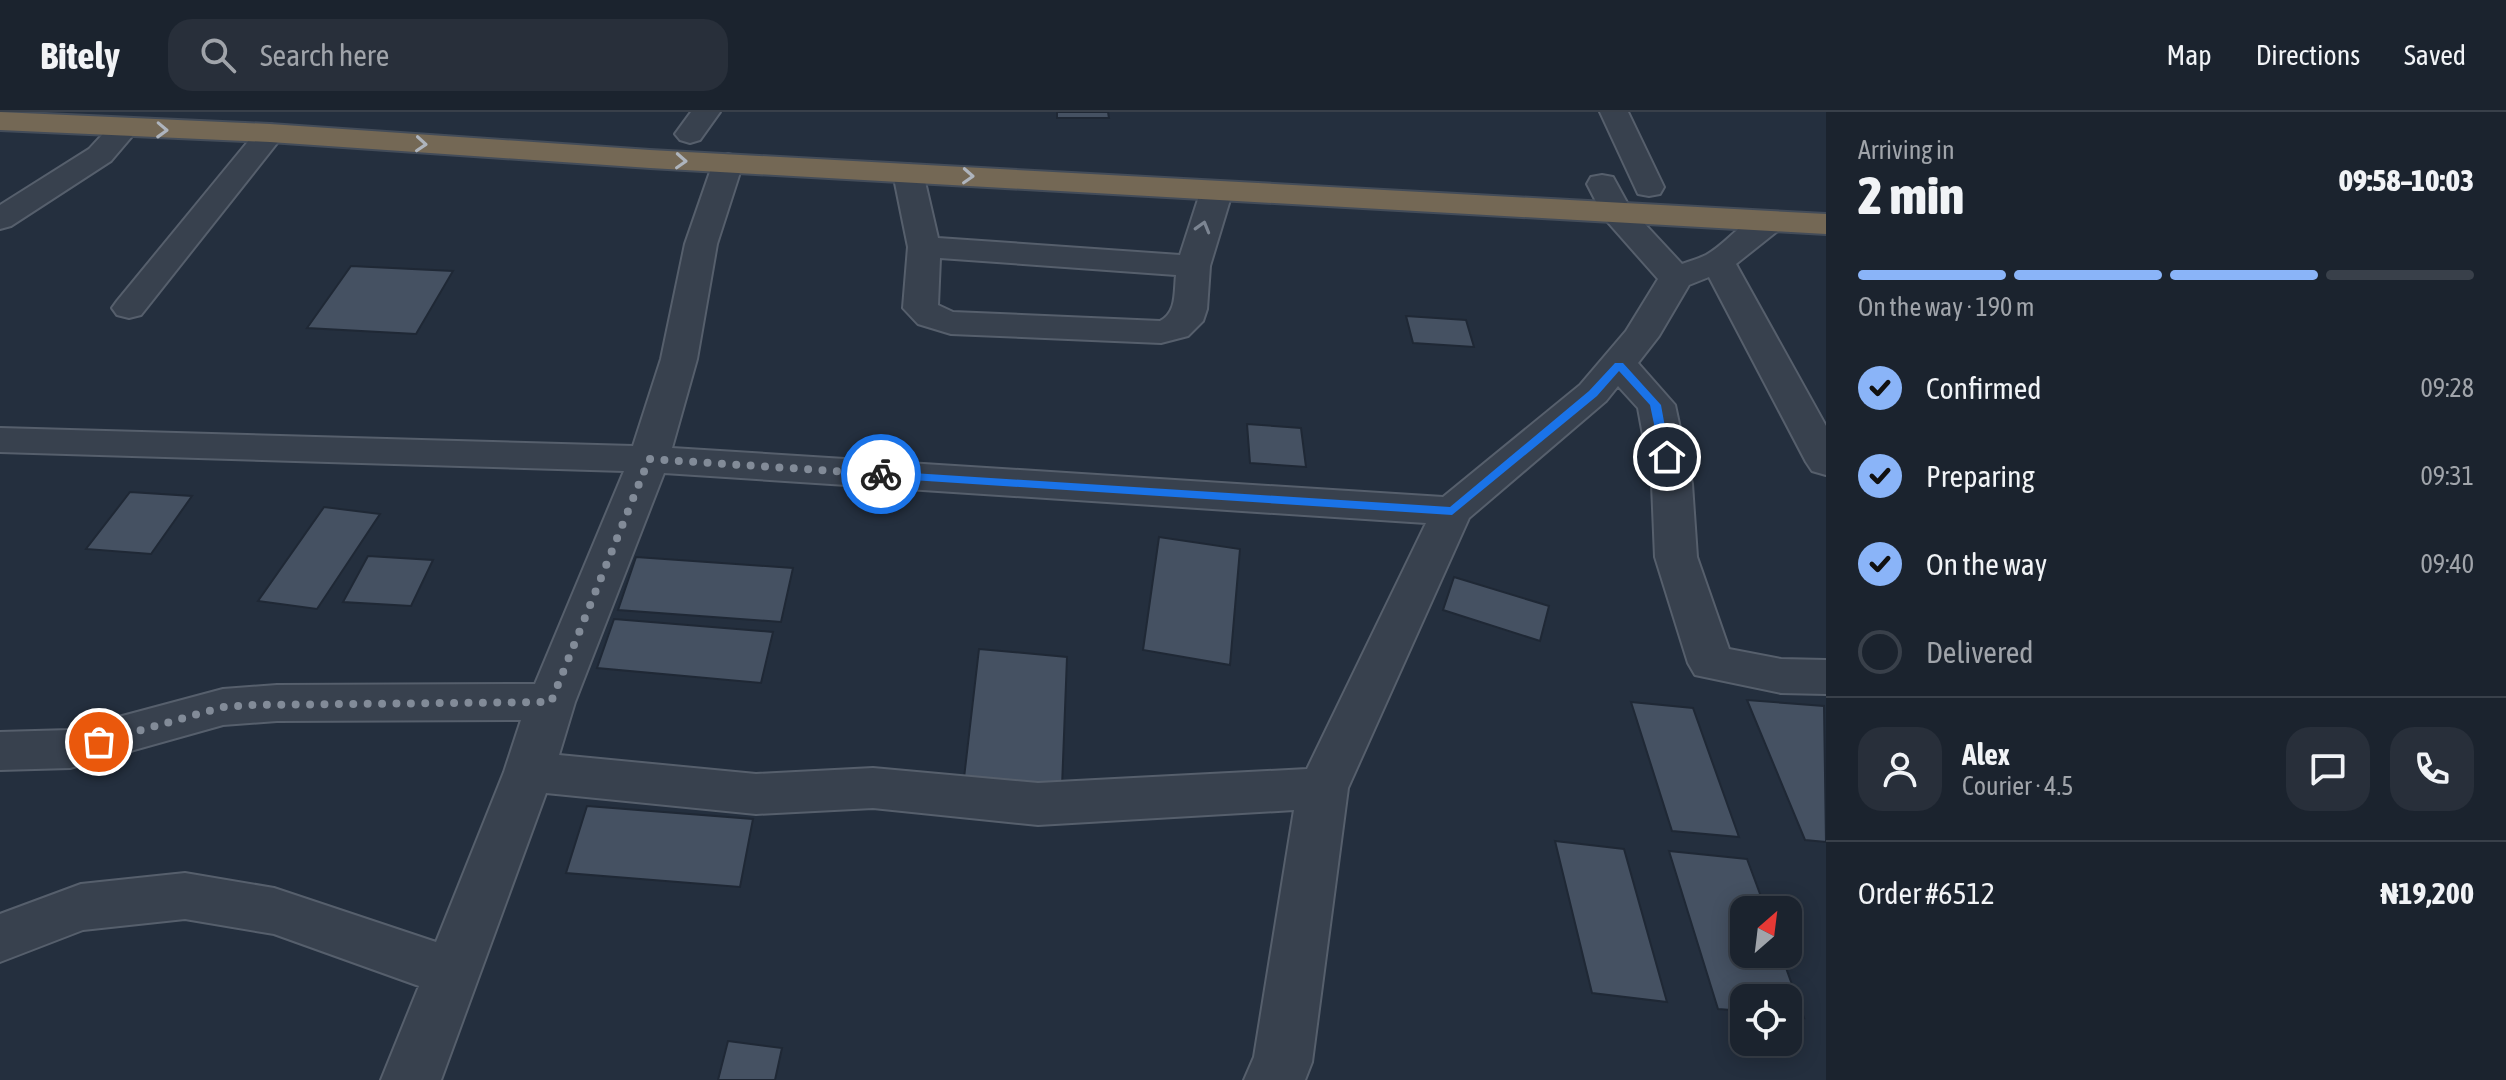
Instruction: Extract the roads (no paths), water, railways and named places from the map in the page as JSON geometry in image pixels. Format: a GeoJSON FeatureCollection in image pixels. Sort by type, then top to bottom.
{"type":"FeatureCollection","features":[{"type":"Feature","properties":{"kind":"highway"},"geometry":{"type":"LineString","coordinates":[[0,121],[124,128],[258,122],[698,123],[1609,198],[1769,222],[1826,224]]}},
{"type":"Feature","properties":{"kind":"highway"},"geometry":{"type":"LineString","coordinates":[[258,122],[728,163],[1217,190],[1609,198],[1649,187],[1826,197]]}},
{"type":"Feature","properties":{"kind":"street"},"geometry":{"type":"LineString","coordinates":[[1614,112],[1649,187]]}},
{"type":"Feature","properties":{"kind":"street"},"geometry":{"type":"LineString","coordinates":[[129,308],[258,122]]}},
{"type":"Feature","properties":{"kind":"street"},"geometry":{"type":"LineString","coordinates":[[0,219],[100,155],[124,128]]}},
{"type":"Feature","properties":{"kind":"street"},"geometry":{"type":"LineString","coordinates":[[411,1080],[529,772],[551,702],[649,459],[679,359],[701,244],[728,163]]}},
{"type":"Feature","properties":{"kind":"street"},"geometry":{"type":"LineString","coordinates":[[908,173],[924,247],[920,308],[930,317],[951,323],[1161,332],[1175,328],[1185,321],[1190,309],[1193,266],[1217,190]]}},
{"type":"Feature","properties":{"kind":"street"},"geometry":{"type":"LineString","coordinates":[[1609,198],[1676,278]]}},
{"type":"Feature","properties":{"kind":"street"},"geometry":{"type":"LineString","coordinates":[[1274,1080],[1283,1062],[1323,788],[1452,511],[1593,393],[1641,336],[1676,278],[1718,262],[1769,222]]}},
{"type":"Feature","properties":{"kind":"street"},"geometry":{"type":"LineString","coordinates":[[924,247],[1193,266]]}},
{"type":"Feature","properties":{"kind":"street"},"geometry":{"type":"LineString","coordinates":[[1718,262],[1826,462]]}},
{"type":"Feature","properties":{"kind":"street"},"geometry":{"type":"LineString","coordinates":[[1619,365],[1656,405],[1672,484],[1676,557],[1711,663],[1781,676],[1826,677]]}},
{"type":"Feature","properties":{"kind":"street"},"geometry":{"type":"LineString","coordinates":[[0,440],[649,459],[1452,511]]}},
{"type":"Feature","properties":{"kind":"street"},"geometry":{"type":"LineString","coordinates":[[0,751],[70,749],[223,707],[551,702]]}},
{"type":"Feature","properties":{"kind":"street"},"geometry":{"type":"LineString","coordinates":[[529,772],[756,794],[873,788],[1038,804],[1323,788]]}},
{"type":"Feature","properties":{"kind":"street"},"geometry":{"type":"LineString","coordinates":[[0,938],[81,907],[185,896],[274,911],[453,973]]}}]}
